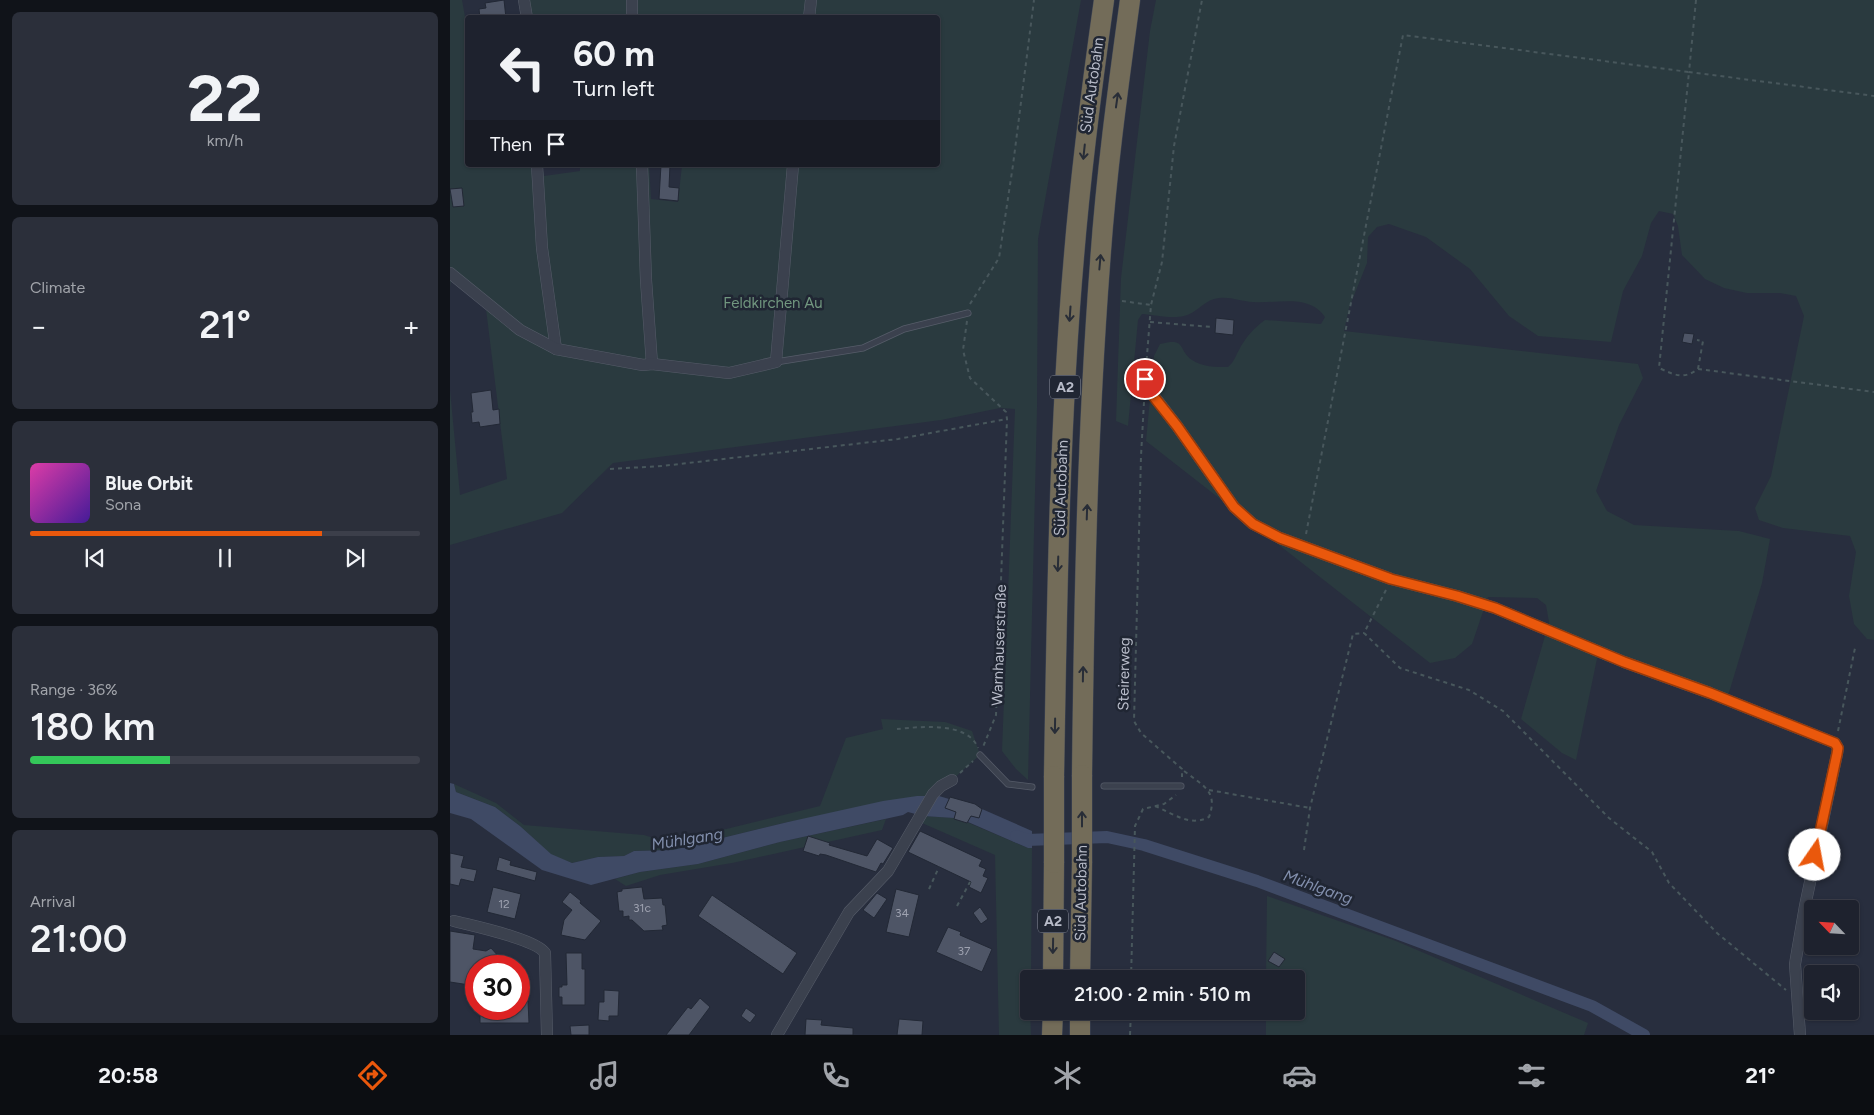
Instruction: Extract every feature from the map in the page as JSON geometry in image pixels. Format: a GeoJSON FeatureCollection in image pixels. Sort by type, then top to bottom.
{"type":"FeatureCollection","features":[{"type":"Feature","properties":{"kind":"highway","name":"Süd Autobahn"},"geometry":{"type":"LineString","coordinates":[[1053,970],[1054,776],[1065,389],[1086,125],[1104,0]]}},
{"type":"Feature","properties":{"kind":"highway","name":"Süd Autobahn"},"geometry":{"type":"LineString","coordinates":[[1080,970],[1084,586],[1092,395],[1100,263],[1110,150],[1130,0]]}},
{"type":"Feature","properties":{"kind":"highway"},"geometry":{"type":"LineString","coordinates":[[1052,1020],[1052,1035]]}},
{"type":"Feature","properties":{"kind":"highway"},"geometry":{"type":"LineString","coordinates":[[1080,1020],[1080,1035]]}},
{"type":"Feature","properties":{"kind":"street"},"geometry":{"type":"LineString","coordinates":[[524,0],[526,15]]}},
{"type":"Feature","properties":{"kind":"street"},"geometry":{"type":"LineString","coordinates":[[632,0],[632,15]]}},
{"type":"Feature","properties":{"kind":"street"},"geometry":{"type":"LineString","coordinates":[[809,15],[811,0]]}},
{"type":"Feature","properties":{"kind":"street"},"geometry":{"type":"LineString","coordinates":[[537,167],[542,248],[556,349]]}},
{"type":"Feature","properties":{"kind":"street"},"geometry":{"type":"LineString","coordinates":[[642,167],[646,280],[652,364]]}},
{"type":"Feature","properties":{"kind":"street"},"geometry":{"type":"LineString","coordinates":[[450,273],[520,330],[556,349],[643,364],[729,372],[776,362],[793,167]]}},
{"type":"Feature","properties":{"kind":"street"},"geometry":{"type":"LineString","coordinates":[[1145,379],[1150,392],[1177,426],[1234,507],[1253,524],[1280,538],[1391,579],[1495,608],[1624,662],[1710,693],[1835,743],[1838,748],[1837,754],[1796,956],[1795,977],[1800,1035]]}},
{"type":"Feature","properties":{"kind":"street"},"geometry":{"type":"LineString","coordinates":[[777,1035],[849,912],[888,871],[933,794],[941,786],[952,780]]}},
{"type":"Feature","properties":{"kind":"street"},"geometry":{"type":"LineString","coordinates":[[454,921],[523,940],[542,948],[544,953],[547,1035]]}},
{"type":"Feature","properties":{"kind":"lane"},"geometry":{"type":"LineString","coordinates":[[776,362],[863,348],[904,329],[968,313]]}},
{"type":"Feature","properties":{"kind":"lane"},"geometry":{"type":"LineString","coordinates":[[980,754],[1008,784],[1032,786]]}},
{"type":"Feature","properties":{"kind":"lane"},"geometry":{"type":"LineString","coordinates":[[1104,786],[1181,786]]}},
{"type":"Feature","properties":{"kind":"path"},"geometry":{"type":"LineString","coordinates":[[999,258],[1034,0]]}},
{"type":"Feature","properties":{"kind":"path"},"geometry":{"type":"LineString","coordinates":[[1145,379],[1151,305],[1162,262],[1174,146],[1202,0]]}},
{"type":"Feature","properties":{"kind":"path"},"geometry":{"type":"LineString","coordinates":[[1696,0],[1659,368],[1680,376],[1688,376],[1698,369],[1874,392]]}},
{"type":"Feature","properties":{"kind":"path"},"geometry":{"type":"LineString","coordinates":[[1303,547],[1403,35],[1874,96]]}},
{"type":"Feature","properties":{"kind":"path"},"geometry":{"type":"LineString","coordinates":[[1122,300],[1151,305]]}},
{"type":"Feature","properties":{"kind":"path"},"geometry":{"type":"LineString","coordinates":[[1150,322],[1212,327]]}},
{"type":"Feature","properties":{"kind":"path"},"geometry":{"type":"LineString","coordinates":[[1697,340],[1703,340],[1698,369]]}},
{"type":"Feature","properties":{"kind":"path"},"geometry":{"type":"LineString","coordinates":[[610,469],[662,466],[898,439],[1008,419],[1006,412],[970,378]]}},
{"type":"Feature","properties":{"kind":"path","name":"Steirerweg"},"geometry":{"type":"LineString","coordinates":[[1144,414],[1134,721],[1141,733],[1208,790]]}},
{"type":"Feature","properties":{"kind":"path","name":"Warnhauserstraße"},"geometry":{"type":"LineString","coordinates":[[952,780],[980,754],[996,715],[1008,419]]}},
{"type":"Feature","properties":{"kind":"path"},"geometry":{"type":"LineString","coordinates":[[1364,634],[1391,579]]}},
{"type":"Feature","properties":{"kind":"path"},"geometry":{"type":"LineString","coordinates":[[1304,850],[1310,808],[1352,634],[1364,634],[1400,668],[1469,690],[1503,711],[1609,818],[1652,852],[1669,883],[1717,932],[1797,999]]}},
{"type":"Feature","properties":{"kind":"path"},"geometry":{"type":"LineString","coordinates":[[1835,743],[1855,648]]}},
{"type":"Feature","properties":{"kind":"path"},"geometry":{"type":"LineString","coordinates":[[897,729],[941,727],[955,730],[966,734],[976,742],[980,754]]}},
{"type":"Feature","properties":{"kind":"path"},"geometry":{"type":"LineString","coordinates":[[1131,970],[1135,826],[1142,809],[1164,804],[1178,794],[1181,786],[1182,769]]}},
{"type":"Feature","properties":{"kind":"path"},"geometry":{"type":"LineString","coordinates":[[1208,790],[1310,808]]}},
{"type":"Feature","properties":{"kind":"path"},"geometry":{"type":"LineString","coordinates":[[1153,805],[1189,821],[1200,822],[1210,817],[1214,806],[1211,793],[1208,790]]}},
{"type":"Feature","properties":{"kind":"path"},"geometry":{"type":"LineString","coordinates":[[929,889],[939,867]]}},
{"type":"Feature","properties":{"kind":"path"},"geometry":{"type":"LineString","coordinates":[[957,906],[970,882]]}},
{"type":"Feature","properties":{"kind":"path"},"geometry":{"type":"LineString","coordinates":[[1130,1035],[1131,1020]]}},
{"type":"Feature","properties":{"kind":"green space","name":"Feldkirchen Au"},"geometry":{"type":"Polygon","coordinates":[[[450,0],[462,0],[465,17],[465,167],[542,167],[544,176],[580,171],[580,167],[649,167],[651,199],[678,202],[682,167],[940,167],[940,15],[525,15],[526,0],[1081,0],[1038,239],[1037,409],[1028,780],[1016,769],[1002,751],[1015,409],[1000,408],[941,420],[613,463],[562,513],[450,545],[450,390],[460,495],[507,479],[486,309],[451,280],[450,287],[450,0]]]}},
{"type":"Feature","properties":{"kind":"green space"},"geometry":{"type":"Polygon","coordinates":[[[1156,0],[1874,0],[1874,640],[1867,639],[1854,624],[1849,596],[1856,552],[1850,536],[1783,528],[1759,520],[1755,508],[1771,476],[1804,316],[1796,296],[1780,293],[1747,293],[1724,288],[1705,279],[1682,255],[1678,226],[1673,214],[1659,211],[1651,223],[1642,256],[1623,291],[1611,342],[1538,336],[1509,316],[1470,269],[1426,237],[1389,224],[1377,227],[1368,237],[1367,263],[1349,308],[1344,331],[1638,364],[1643,378],[1619,425],[1596,491],[1607,511],[1634,525],[1739,531],[1770,539],[1762,583],[1728,696],[1599,649],[1576,760],[1562,753],[1521,719],[1549,622],[1546,605],[1537,598],[1488,597],[1472,644],[1455,658],[1430,663],[1146,441],[1154,356],[1160,344],[1178,343],[1187,356],[1200,364],[1228,367],[1247,337],[1265,320],[1321,324],[1325,317],[1318,310],[1302,302],[1253,302],[1219,298],[1184,316],[1169,317],[1142,314],[1138,320],[1128,426],[1116,421],[1121,278],[1150,31],[1156,0]]]}},
{"type":"Feature","properties":{"kind":"green space"},"geometry":{"type":"Polygon","coordinates":[[[881,719],[945,722],[972,731],[980,755],[929,797],[788,822],[673,850],[634,851],[624,856],[598,857],[572,863],[551,855],[520,826],[495,807],[456,792],[454,784],[496,803],[524,825],[644,835],[669,843],[820,806],[846,738],[883,729],[881,719]]]}},
{"type":"Feature","properties":{"kind":"green space"},"geometry":{"type":"Polygon","coordinates":[[[923,816],[957,818],[1032,848],[1031,970],[1020,970],[1020,1020],[1030,1020],[1031,1035],[999,1035],[995,855],[922,823],[923,816]]]}},
{"type":"Feature","properties":{"kind":"green space"},"geometry":{"type":"Polygon","coordinates":[[[886,819],[882,830],[732,863],[660,875],[626,886],[615,879],[640,872],[698,864],[780,842],[886,819]]]}},
{"type":"Feature","properties":{"kind":"green space"},"geometry":{"type":"Polygon","coordinates":[[[1267,896],[1396,941],[1588,1023],[1584,1035],[1266,1035],[1266,1020],[1305,1020],[1305,970],[1266,970],[1267,896]]]}},
{"type":"Feature","properties":{"kind":"water","name":"Mühlgang"},"geometry":{"type":"Polygon","coordinates":[[[450,783],[454,784],[456,792],[495,807],[520,826],[551,854],[572,863],[598,857],[624,856],[634,851],[673,850],[788,822],[883,801],[917,796],[939,796],[949,799],[946,808],[956,812],[954,818],[923,816],[908,812],[903,815],[780,842],[698,864],[640,872],[591,885],[542,870],[471,819],[450,813],[450,783]]]}},
{"type":"Feature","properties":{"kind":"water"},"geometry":{"type":"Polygon","coordinates":[[[982,809],[1032,831],[1032,848],[1028,848],[968,822],[970,816],[979,818],[982,809]]]}},
{"type":"Feature","properties":{"kind":"building"},"geometry":{"type":"Polygon","coordinates":[[[504,0],[506,15],[480,15],[479,9],[486,8],[485,3],[504,0]]]}},
{"type":"Feature","properties":{"kind":"building"},"geometry":{"type":"Polygon","coordinates":[[[661,167],[670,167],[669,187],[679,188],[678,201],[659,199],[661,167]]]}},
{"type":"Feature","properties":{"kind":"building"},"geometry":{"type":"Polygon","coordinates":[[[462,188],[464,206],[453,207],[450,189],[462,188]]]}},
{"type":"Feature","properties":{"kind":"building"},"geometry":{"type":"Polygon","coordinates":[[[1216,318],[1234,320],[1233,335],[1215,333],[1216,318]]]}},
{"type":"Feature","properties":{"kind":"building"},"geometry":{"type":"Polygon","coordinates":[[[1684,333],[1694,334],[1692,344],[1682,342],[1684,333]]]}},
{"type":"Feature","properties":{"kind":"building"},"geometry":{"type":"Polygon","coordinates":[[[491,390],[493,410],[499,409],[500,424],[480,427],[479,422],[472,423],[471,393],[491,390]]]}},
{"type":"Feature","properties":{"kind":"building"},"geometry":{"type":"Polygon","coordinates":[[[950,797],[975,804],[982,809],[979,818],[971,816],[967,823],[954,819],[956,812],[945,808],[950,797]]]}},
{"type":"Feature","properties":{"kind":"building"},"geometry":{"type":"Polygon","coordinates":[[[920,831],[982,860],[979,866],[986,869],[983,876],[988,878],[981,893],[969,887],[971,882],[908,852],[920,831]]]}},
{"type":"Feature","properties":{"kind":"building"},"geometry":{"type":"Polygon","coordinates":[[[808,836],[830,843],[829,845],[867,856],[877,839],[893,848],[876,872],[826,855],[820,854],[819,856],[803,851],[808,836]]]}},
{"type":"Feature","properties":{"kind":"building"},"geometry":{"type":"Polygon","coordinates":[[[450,853],[464,856],[461,867],[477,870],[474,882],[461,879],[459,886],[450,884],[450,853]]]}},
{"type":"Feature","properties":{"kind":"building"},"geometry":{"type":"Polygon","coordinates":[[[499,857],[511,861],[510,865],[537,872],[535,881],[496,870],[499,857]]]}},
{"type":"Feature","properties":{"kind":"building"},"geometry":{"type":"Polygon","coordinates":[[[493,887],[521,894],[515,919],[487,912],[493,887]]]}},
{"type":"Feature","properties":{"kind":"building"},"geometry":{"type":"Polygon","coordinates":[[[642,887],[644,899],[662,898],[663,905],[665,905],[667,925],[662,926],[663,930],[644,931],[632,920],[629,920],[629,916],[623,917],[623,911],[619,911],[617,892],[622,891],[622,889],[642,887]]]}},
{"type":"Feature","properties":{"kind":"building"},"geometry":{"type":"Polygon","coordinates":[[[896,889],[919,895],[909,937],[886,932],[896,889]]]}},
{"type":"Feature","properties":{"kind":"building"},"geometry":{"type":"Polygon","coordinates":[[[570,892],[601,921],[585,940],[561,935],[564,920],[572,910],[562,902],[570,892]]]}},
{"type":"Feature","properties":{"kind":"building"},"geometry":{"type":"Polygon","coordinates":[[[877,893],[887,899],[874,918],[863,910],[877,893]]]}},
{"type":"Feature","properties":{"kind":"building"},"geometry":{"type":"Polygon","coordinates":[[[712,895],[797,953],[783,974],[698,916],[712,895]]]}},
{"type":"Feature","properties":{"kind":"building"},"geometry":{"type":"Polygon","coordinates":[[[980,907],[988,919],[981,924],[973,913],[980,907]]]}},
{"type":"Feature","properties":{"kind":"building"},"geometry":{"type":"Polygon","coordinates":[[[948,927],[961,932],[960,935],[992,949],[982,972],[936,952],[948,927]]]}},
{"type":"Feature","properties":{"kind":"building"},"geometry":{"type":"Polygon","coordinates":[[[450,931],[475,935],[473,949],[486,951],[491,948],[497,955],[465,955],[465,984],[450,982],[450,931]]]}},
{"type":"Feature","properties":{"kind":"building"},"geometry":{"type":"Polygon","coordinates":[[[1274,952],[1285,959],[1279,967],[1268,961],[1274,952]]]}},
{"type":"Feature","properties":{"kind":"building"},"geometry":{"type":"Polygon","coordinates":[[[566,953],[582,953],[582,969],[585,969],[585,1005],[562,1005],[562,997],[559,997],[559,987],[567,985],[566,953]]]}},
{"type":"Feature","properties":{"kind":"building"},"geometry":{"type":"Polygon","coordinates":[[[604,990],[619,991],[618,1016],[609,1016],[609,1021],[598,1020],[599,1002],[604,1002],[604,990]]]}},
{"type":"Feature","properties":{"kind":"building"},"geometry":{"type":"Polygon","coordinates":[[[700,998],[710,1007],[689,1035],[666,1035],[688,1007],[691,1009],[700,998]]]}},
{"type":"Feature","properties":{"kind":"building"},"geometry":{"type":"Polygon","coordinates":[[[746,1008],[756,1015],[750,1023],[741,1016],[746,1008]]]}},
{"type":"Feature","properties":{"kind":"building"},"geometry":{"type":"Polygon","coordinates":[[[806,1019],[822,1020],[821,1025],[853,1028],[853,1035],[805,1035],[806,1019]]]}},
{"type":"Feature","properties":{"kind":"building"},"geometry":{"type":"Polygon","coordinates":[[[899,1019],[923,1021],[922,1035],[897,1035],[899,1019]]]}},
{"type":"Feature","properties":{"kind":"building"},"geometry":{"type":"Polygon","coordinates":[[[480,1020],[529,1020],[529,1023],[480,1023],[480,1020]]]}},
{"type":"Feature","properties":{"kind":"building"},"geometry":{"type":"Polygon","coordinates":[[[589,1025],[589,1035],[571,1035],[570,1026],[589,1025]]]}},
{"type":"Feature","properties":{"kind":"waterway","name":"Mühlgang"},"geometry":{"type":"LineString","coordinates":[[1016,836],[1027,840],[1107,837],[1144,845],[1257,881],[1592,1006],[1644,1035]]}},
{"type":"Feature","properties":{"kind":"route"},"geometry":{"type":"LineString","coordinates":[[1145,379],[1150,392],[1177,426],[1234,507],[1253,524],[1280,538],[1353,566],[1391,579],[1495,608],[1624,662],[1710,693],[1835,743],[1838,748],[1837,754],[1815,855]]}}]}
